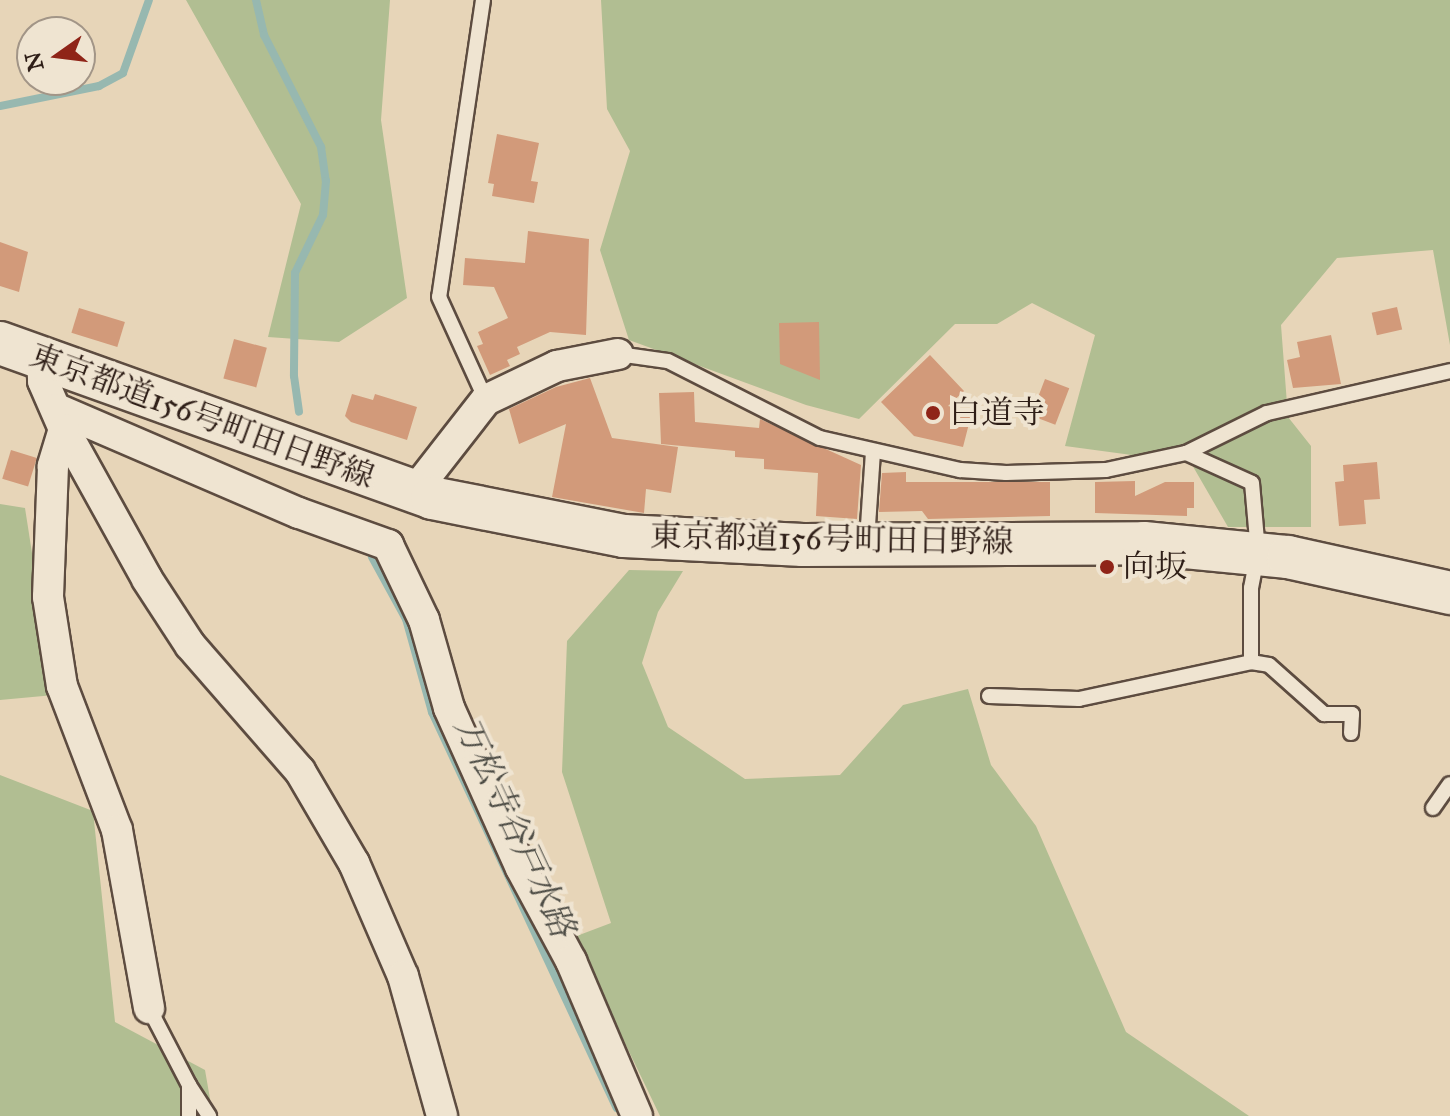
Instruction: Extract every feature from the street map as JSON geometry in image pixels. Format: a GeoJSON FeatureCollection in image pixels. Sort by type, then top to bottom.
{"type":"FeatureCollection","features":[{"type":"Feature","properties":{"kind":"main road","name":"東京都道156号町田日野線"},"geometry":{"type":"LineString","coordinates":[[0,343],[414,492],[624,536],[709,544],[1144,543],[1258,552],[1389,575],[1450,593]]}},
{"type":"Feature","properties":{"kind":"street"},"geometry":{"type":"LineString","coordinates":[[414,492],[486,400],[557,366],[618,354]]}},
{"type":"Feature","properties":{"kind":"street"},"geometry":{"type":"LineString","coordinates":[[42,359],[43,381],[61,419],[190,645],[300,771],[354,863],[403,976],[442,1116]]}},
{"type":"Feature","properties":{"kind":"street"},"geometry":{"type":"LineString","coordinates":[[61,419],[53,466],[48,597],[62,686],[117,830],[149,1008]]}},
{"type":"Feature","properties":{"kind":"street"},"geometry":{"type":"LineString","coordinates":[[61,419],[388,545],[424,620],[449,708],[521,868],[571,961],[637,1116]]}},
{"type":"Feature","properties":{"kind":"lane"},"geometry":{"type":"LineString","coordinates":[[483,0],[439,297],[486,400]]}},
{"type":"Feature","properties":{"kind":"lane"},"geometry":{"type":"LineString","coordinates":[[618,354],[668,361],[820,438],[960,470],[1055,473],[1106,470],[1186,453],[1267,413],[1450,371]]}},
{"type":"Feature","properties":{"kind":"lane"},"geometry":{"type":"LineString","coordinates":[[867,544],[873,452]]}},
{"type":"Feature","properties":{"kind":"lane"},"geometry":{"type":"LineString","coordinates":[[1186,453],[1252,483],[1258,552],[1251,588],[1251,662]]}},
{"type":"Feature","properties":{"kind":"lane"},"geometry":{"type":"LineString","coordinates":[[989,696],[1079,699],[1251,662],[1269,665],[1324,714],[1352,714],[1351,733]]}},
{"type":"Feature","properties":{"kind":"lane"},"geometry":{"type":"LineString","coordinates":[[1433,808],[1450,784]]}},
{"type":"Feature","properties":{"kind":"lane"},"geometry":{"type":"LineString","coordinates":[[149,1008],[189,1085],[209,1116]]}},
{"type":"Feature","properties":{"kind":"lane"},"geometry":{"type":"LineString","coordinates":[[189,1085],[189,1116]]}},
{"type":"Feature","properties":{"kind":"green space"},"geometry":{"type":"Polygon","coordinates":[[[186,0],[390,0],[381,120],[407,298],[339,342],[268,337],[301,204],[186,0]]]}},
{"type":"Feature","properties":{"kind":"green space"},"geometry":{"type":"Polygon","coordinates":[[[601,0],[1450,0],[1450,345],[1433,250],[1337,258],[1281,325],[1288,417],[1311,446],[1311,527],[1228,527],[1191,463],[1065,446],[1095,335],[1032,303],[997,324],[955,324],[859,419],[806,405],[629,340],[600,250],[630,151],[607,109],[601,0]]]}},
{"type":"Feature","properties":{"kind":"green space"},"geometry":{"type":"Polygon","coordinates":[[[0,504],[25,508],[54,695],[0,700],[0,504]]]}},
{"type":"Feature","properties":{"kind":"green space"},"geometry":{"type":"Polygon","coordinates":[[[629,570],[683,571],[658,612],[642,663],[668,727],[745,779],[840,775],[903,705],[968,689],[991,765],[1036,826],[1126,1032],[1249,1116],[660,1116],[574,937],[611,923],[562,772],[567,641],[629,570]]]}},
{"type":"Feature","properties":{"kind":"green space"},"geometry":{"type":"Polygon","coordinates":[[[0,775],[93,811],[115,1022],[205,1070],[213,1116],[0,1116],[0,775]]]}},
{"type":"Feature","properties":{"kind":"building"},"geometry":{"type":"Polygon","coordinates":[[[497,134],[539,143],[531,181],[538,182],[534,203],[492,196],[494,184],[488,183],[497,134]]]}},
{"type":"Feature","properties":{"kind":"building"},"geometry":{"type":"Polygon","coordinates":[[[528,231],[589,239],[586,335],[550,332],[517,347],[520,354],[507,360],[510,366],[490,375],[477,346],[483,344],[478,332],[508,318],[494,287],[463,285],[465,258],[525,263],[528,231]]]}},
{"type":"Feature","properties":{"kind":"building"},"geometry":{"type":"Polygon","coordinates":[[[0,242],[28,252],[19,292],[0,286],[0,242]]]}},
{"type":"Feature","properties":{"kind":"building"},"geometry":{"type":"Polygon","coordinates":[[[1397,307],[1402,329],[1377,335],[1372,313],[1397,307]]]}},
{"type":"Feature","properties":{"kind":"building"},"geometry":{"type":"Polygon","coordinates":[[[79,308],[125,322],[117,347],[71,333],[79,308]]]}},
{"type":"Feature","properties":{"kind":"building"},"geometry":{"type":"Polygon","coordinates":[[[819,322],[820,380],[780,364],[779,323],[819,322]]]}},
{"type":"Feature","properties":{"kind":"building"},"geometry":{"type":"Polygon","coordinates":[[[1331,335],[1341,384],[1293,388],[1287,360],[1300,357],[1297,342],[1331,335]]]}},
{"type":"Feature","properties":{"kind":"building"},"geometry":{"type":"Polygon","coordinates":[[[234,339],[267,348],[256,387],[223,379],[234,339]]]}},
{"type":"Feature","properties":{"kind":"building"},"geometry":{"type":"Polygon","coordinates":[[[930,355],[964,391],[948,406],[972,412],[963,447],[914,436],[881,402],[930,355]]]}},
{"type":"Feature","properties":{"kind":"building"},"geometry":{"type":"Polygon","coordinates":[[[590,378],[612,438],[678,447],[671,493],[646,489],[644,513],[552,497],[566,424],[519,444],[509,409],[556,387],[590,378]]]}},
{"type":"Feature","properties":{"kind":"building"},"geometry":{"type":"Polygon","coordinates":[[[1045,379],[1069,388],[1055,425],[1031,415],[1045,379]]]}},
{"type":"Feature","properties":{"kind":"building"},"geometry":{"type":"Polygon","coordinates":[[[694,392],[695,422],[759,428],[760,419],[861,465],[857,519],[816,516],[818,473],[764,469],[764,459],[735,457],[735,451],[661,444],[659,393],[694,392]]]}},
{"type":"Feature","properties":{"kind":"building"},"geometry":{"type":"Polygon","coordinates":[[[352,394],[373,400],[375,394],[417,407],[407,440],[351,422],[345,416],[352,394]]]}},
{"type":"Feature","properties":{"kind":"building"},"geometry":{"type":"Polygon","coordinates":[[[11,450],[37,458],[28,487],[2,479],[11,450]]]}},
{"type":"Feature","properties":{"kind":"building"},"geometry":{"type":"Polygon","coordinates":[[[1377,462],[1380,499],[1364,500],[1366,524],[1339,526],[1335,482],[1344,481],[1343,465],[1377,462]]]}},
{"type":"Feature","properties":{"kind":"building"},"geometry":{"type":"Polygon","coordinates":[[[906,472],[906,482],[1050,482],[1050,516],[928,519],[922,511],[879,512],[882,473],[906,472]]]}},
{"type":"Feature","properties":{"kind":"building"},"geometry":{"type":"Polygon","coordinates":[[[1135,481],[1135,496],[1165,482],[1194,482],[1194,508],[1187,508],[1187,516],[1095,513],[1095,482],[1135,481]]]}},
{"type":"Feature","properties":{"kind":"waterway"},"geometry":{"type":"LineString","coordinates":[[0,106],[99,86],[123,73],[149,0]]}},
{"type":"Feature","properties":{"kind":"waterway","name":"万松寺谷戸水路"},"geometry":{"type":"LineString","coordinates":[[256,0],[264,35],[321,147],[326,181],[323,215],[295,273],[294,376],[299,412]]}},
{"type":"Feature","properties":{"kind":"waterway","name":"万松寺谷戸水路"},"geometry":{"type":"LineString","coordinates":[[372,557],[406,619],[432,712],[617,1108]]}},
{"type":"Feature","properties":{"kind":"place","name":"白道寺"},"geometry":{"type":"Point","coordinates":[933,413]}},
{"type":"Feature","properties":{"kind":"place","name":"向坂"},"geometry":{"type":"Point","coordinates":[1107,567]}}]}
